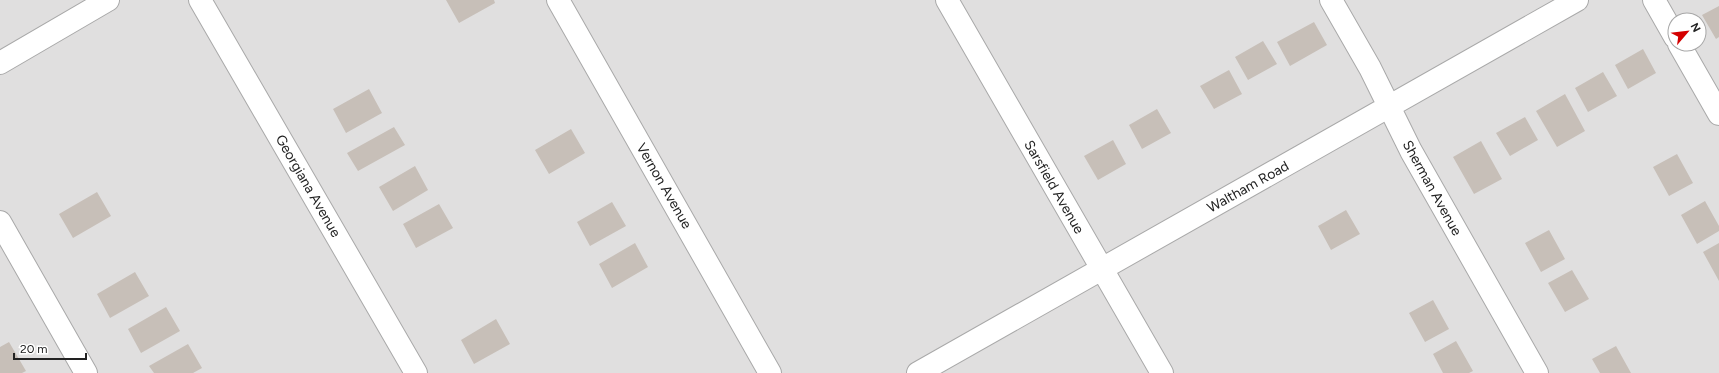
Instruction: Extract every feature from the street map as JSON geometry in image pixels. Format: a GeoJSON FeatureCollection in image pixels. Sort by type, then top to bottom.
{"type":"FeatureCollection","features":[{"type":"Feature","properties":{"kind":"street"},"geometry":{"type":"LineString","coordinates":[[0,63],[108,0]]}},
{"type":"Feature","properties":{"kind":"street","name":"Georgiana Avenue"},"geometry":{"type":"LineString","coordinates":[[200,0],[416,373]]}},
{"type":"Feature","properties":{"kind":"street","name":"Vernon Avenue"},"geometry":{"type":"LineString","coordinates":[[558,0],[770,373]]}},
{"type":"Feature","properties":{"kind":"street","name":"Sarsfield Avenue"},"geometry":{"type":"LineString","coordinates":[[947,0],[1162,373]]}},
{"type":"Feature","properties":{"kind":"street","name":"Sherman Avenue"},"geometry":{"type":"LineString","coordinates":[[1332,0],[1370,68],[1411,151],[1537,373]]}},
{"type":"Feature","properties":{"kind":"street","name":"Waltham Road"},"geometry":{"type":"LineString","coordinates":[[918,373],[1577,0]]}},
{"type":"Feature","properties":{"kind":"street"},"geometry":{"type":"LineString","coordinates":[[1654,0],[1667,23]]}},
{"type":"Feature","properties":{"kind":"street"},"geometry":{"type":"LineString","coordinates":[[1684,52],[1719,114]]}},
{"type":"Feature","properties":{"kind":"street"},"geometry":{"type":"LineString","coordinates":[[0,222],[86,373]]}},
{"type":"Feature","properties":{"kind":"shaded area"},"geometry":{"type":"Polygon","coordinates":[[[0,0],[1719,0],[1719,373],[0,373],[0,0]]]}},
{"type":"Feature","properties":{"kind":"building"},"geometry":{"type":"Polygon","coordinates":[[[446,0],[494,0],[495,3],[459,23],[446,0]]]}},
{"type":"Feature","properties":{"kind":"building"},"geometry":{"type":"Polygon","coordinates":[[[1719,6],[1719,37],[1716,39],[1707,24],[1707,12],[1719,6]]]}},
{"type":"Feature","properties":{"kind":"building"},"geometry":{"type":"Polygon","coordinates":[[[1314,22],[1327,45],[1290,66],[1277,42],[1314,22]]]}},
{"type":"Feature","properties":{"kind":"building"},"geometry":{"type":"Polygon","coordinates":[[[1263,41],[1277,64],[1248,80],[1235,57],[1263,41]]]}},
{"type":"Feature","properties":{"kind":"building"},"geometry":{"type":"Polygon","coordinates":[[[1643,49],[1656,73],[1628,89],[1615,65],[1643,49]]]}},
{"type":"Feature","properties":{"kind":"building"},"geometry":{"type":"Polygon","coordinates":[[[1229,70],[1242,94],[1214,109],[1200,86],[1229,70]]]}},
{"type":"Feature","properties":{"kind":"building"},"geometry":{"type":"Polygon","coordinates":[[[1603,72],[1617,96],[1588,112],[1575,88],[1603,72]]]}},
{"type":"Feature","properties":{"kind":"building"},"geometry":{"type":"Polygon","coordinates":[[[369,89],[382,113],[346,133],[333,109],[369,89]]]}},
{"type":"Feature","properties":{"kind":"building"},"geometry":{"type":"Polygon","coordinates":[[[1565,94],[1585,131],[1557,147],[1536,111],[1565,94]]]}},
{"type":"Feature","properties":{"kind":"building"},"geometry":{"type":"Polygon","coordinates":[[[1157,109],[1171,133],[1142,149],[1129,125],[1157,109]]]}},
{"type":"Feature","properties":{"kind":"building"},"geometry":{"type":"Polygon","coordinates":[[[1525,117],[1538,140],[1510,156],[1496,133],[1525,117]]]}},
{"type":"Feature","properties":{"kind":"building"},"geometry":{"type":"Polygon","coordinates":[[[394,127],[405,145],[358,171],[347,153],[394,127]]]}},
{"type":"Feature","properties":{"kind":"building"},"geometry":{"type":"Polygon","coordinates":[[[571,129],[585,153],[549,174],[535,150],[571,129]]]}},
{"type":"Feature","properties":{"kind":"building"},"geometry":{"type":"Polygon","coordinates":[[[1113,140],[1126,164],[1098,180],[1084,156],[1113,140]]]}},
{"type":"Feature","properties":{"kind":"building"},"geometry":{"type":"Polygon","coordinates":[[[1481,141],[1502,179],[1474,194],[1453,157],[1481,141]]]}},
{"type":"Feature","properties":{"kind":"building"},"geometry":{"type":"Polygon","coordinates":[[[1677,154],[1693,183],[1669,196],[1653,167],[1677,154]]]}},
{"type":"Feature","properties":{"kind":"building"},"geometry":{"type":"Polygon","coordinates":[[[415,166],[428,190],[393,211],[379,187],[415,166]]]}},
{"type":"Feature","properties":{"kind":"building"},"geometry":{"type":"Polygon","coordinates":[[[97,192],[111,216],[73,238],[59,214],[97,192]]]}},
{"type":"Feature","properties":{"kind":"building"},"geometry":{"type":"Polygon","coordinates":[[[1705,201],[1719,226],[1719,231],[1697,244],[1681,215],[1705,201]]]}},
{"type":"Feature","properties":{"kind":"building"},"geometry":{"type":"Polygon","coordinates":[[[612,202],[626,226],[590,246],[577,222],[612,202]]]}},
{"type":"Feature","properties":{"kind":"building"},"geometry":{"type":"Polygon","coordinates":[[[439,204],[453,228],[416,248],[403,224],[439,204]]]}},
{"type":"Feature","properties":{"kind":"building"},"geometry":{"type":"Polygon","coordinates":[[[1346,210],[1360,234],[1331,250],[1318,226],[1346,210]]]}},
{"type":"Feature","properties":{"kind":"building"},"geometry":{"type":"Polygon","coordinates":[[[1549,230],[1565,259],[1541,272],[1525,243],[1549,230]]]}},
{"type":"Feature","properties":{"kind":"building"},"geometry":{"type":"Polygon","coordinates":[[[635,243],[648,267],[612,288],[599,264],[635,243]]]}},
{"type":"Feature","properties":{"kind":"building"},"geometry":{"type":"Polygon","coordinates":[[[1719,243],[1719,281],[1703,252],[1719,243]]]}},
{"type":"Feature","properties":{"kind":"building"},"geometry":{"type":"Polygon","coordinates":[[[1572,270],[1589,299],[1565,312],[1548,283],[1572,270]]]}},
{"type":"Feature","properties":{"kind":"building"},"geometry":{"type":"Polygon","coordinates":[[[135,272],[149,296],[110,318],[97,294],[135,272]]]}},
{"type":"Feature","properties":{"kind":"building"},"geometry":{"type":"Polygon","coordinates":[[[1433,300],[1449,329],[1425,342],[1409,313],[1433,300]]]}},
{"type":"Feature","properties":{"kind":"building"},"geometry":{"type":"Polygon","coordinates":[[[166,307],[180,331],[141,353],[128,329],[166,307]]]}},
{"type":"Feature","properties":{"kind":"building"},"geometry":{"type":"Polygon","coordinates":[[[496,319],[510,344],[474,364],[461,340],[496,319]]]}},
{"type":"Feature","properties":{"kind":"building"},"geometry":{"type":"Polygon","coordinates":[[[1456,341],[1473,371],[1469,373],[1443,373],[1433,354],[1456,341]]]}},
{"type":"Feature","properties":{"kind":"building"},"geometry":{"type":"Polygon","coordinates":[[[9,342],[26,371],[22,373],[0,373],[0,347],[9,342]]]}},
{"type":"Feature","properties":{"kind":"building"},"geometry":{"type":"Polygon","coordinates":[[[188,344],[202,368],[193,373],[154,373],[149,366],[188,344]]]}},
{"type":"Feature","properties":{"kind":"building"},"geometry":{"type":"Polygon","coordinates":[[[1616,346],[1631,373],[1600,373],[1592,359],[1616,346]]]}}]}
